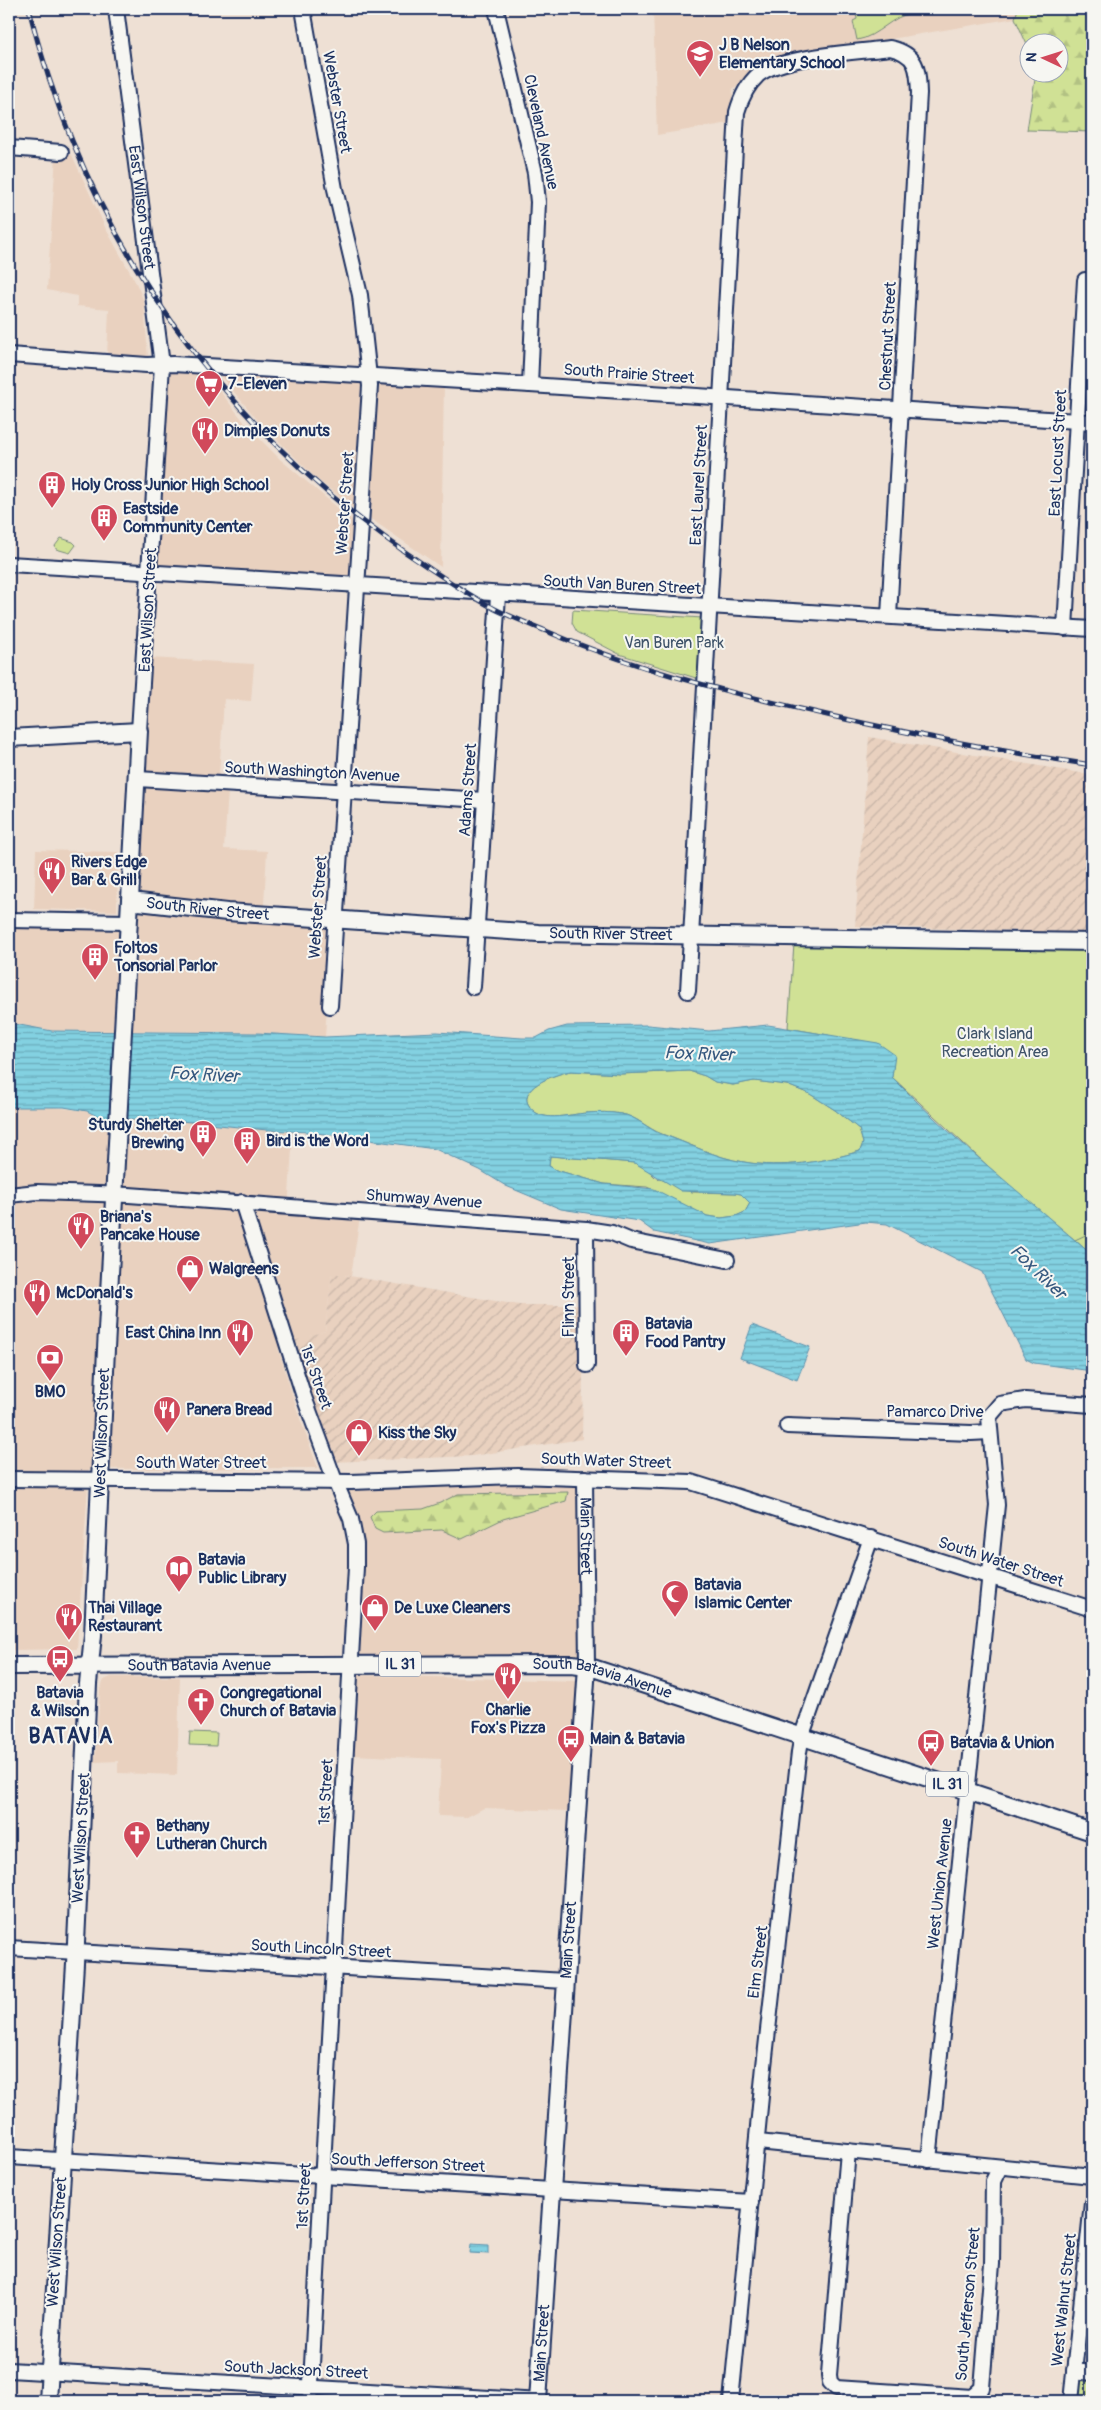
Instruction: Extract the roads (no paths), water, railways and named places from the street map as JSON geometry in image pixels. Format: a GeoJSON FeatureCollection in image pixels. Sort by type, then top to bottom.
{"type":"FeatureCollection","features":[{"type":"Feature","properties":{"kind":"main road"},"geometry":{"type":"LineString","coordinates":[[9,738],[140,730]]}},
{"type":"Feature","properties":{"kind":"main road","name":"East Wilson Street"},"geometry":{"type":"LineString","coordinates":[[118,1124],[140,730]]}},
{"type":"Feature","properties":{"kind":"main road","name":"South River Street"},"geometry":{"type":"LineString","coordinates":[[130,901],[228,912],[538,933],[1092,942]]}},
{"type":"Feature","properties":{"kind":"main road","name":"West Wilson Street"},"geometry":{"type":"LineString","coordinates":[[48,2401],[76,1952],[118,1124]]}},
{"type":"Feature","properties":{"kind":"main road","name":"South Batavia Avenue"},"geometry":{"type":"LineString","coordinates":[[90,1666],[572,1664],[588,1666],[1092,1832]]}},
{"type":"Feature","properties":{"kind":"main road","name":"IL 31"},"geometry":{"type":"LineString","coordinates":[[9,1666],[90,1666]]}},
{"type":"Feature","properties":{"kind":"main road","name":"Main Street"},"geometry":{"type":"LineString","coordinates":[[539,2401],[551,2190],[588,1666]]}},
{"type":"Feature","properties":{"kind":"street","name":"East Wilson Street"},"geometry":{"type":"LineString","coordinates":[[116,9],[162,365],[140,730]]}},
{"type":"Feature","properties":{"kind":"street","name":"Webster Street"},"geometry":{"type":"LineString","coordinates":[[303,9],[335,189],[360,295],[370,376],[330,1006]]}},
{"type":"Feature","properties":{"kind":"street","name":"Cleveland Avenue"},"geometry":{"type":"LineString","coordinates":[[496,9],[535,173],[538,202],[530,385]]}},
{"type":"Feature","properties":{"kind":"street","name":"East Laurel Street"},"geometry":{"type":"LineString","coordinates":[[688,991],[737,112],[742,96],[758,75],[778,64],[890,48],[903,51],[912,58]]}},
{"type":"Feature","properties":{"kind":"street","name":"Chestnut Street"},"geometry":{"type":"LineString","coordinates":[[889,616],[919,93],[918,71],[912,58]]}},
{"type":"Feature","properties":{"kind":"street"},"geometry":{"type":"LineString","coordinates":[[9,148],[61,152]]}},
{"type":"Feature","properties":{"kind":"street","name":"East Locust Street"},"geometry":{"type":"LineString","coordinates":[[1065,628],[1084,280]]}},
{"type":"Feature","properties":{"kind":"street","name":"South Prairie Street"},"geometry":{"type":"LineString","coordinates":[[9,355],[530,385],[1092,422]]}},
{"type":"Feature","properties":{"kind":"street","name":"South Van Buren Street"},"geometry":{"type":"LineString","coordinates":[[9,564],[498,595],[1092,629]]}},
{"type":"Feature","properties":{"kind":"street","name":"Adams Street"},"geometry":{"type":"LineString","coordinates":[[473,987],[498,595]]}},
{"type":"Feature","properties":{"kind":"street","name":"South Washington Avenue"},"geometry":{"type":"LineString","coordinates":[[138,779],[484,800]]}},
{"type":"Feature","properties":{"kind":"street"},"geometry":{"type":"LineString","coordinates":[[16,920],[128,922]]}},
{"type":"Feature","properties":{"kind":"street","name":"Shumway Avenue"},"geometry":{"type":"LineString","coordinates":[[9,1194],[36,1192],[242,1202],[586,1229],[612,1233],[631,1241],[727,1260]]}},
{"type":"Feature","properties":{"kind":"street","name":"1st Street"},"geometry":{"type":"LineString","coordinates":[[242,1202],[304,1397],[335,1482],[351,1519],[356,1544],[310,2395]]}},
{"type":"Feature","properties":{"kind":"street","name":"Flinn Street"},"geometry":{"type":"LineString","coordinates":[[586,1229],[587,1365]]}},
{"type":"Feature","properties":{"kind":"street","name":"Pamarco Drive"},"geometry":{"type":"LineString","coordinates":[[787,1426],[971,1433],[990,1432],[989,1417],[1000,1404],[1025,1400],[1092,1405]]}},
{"type":"Feature","properties":{"kind":"street","name":"West Union Avenue"},"geometry":{"type":"LineString","coordinates":[[929,2160],[997,1505],[990,1432]]}},
{"type":"Feature","properties":{"kind":"street","name":"South Water Street"},"geometry":{"type":"LineString","coordinates":[[9,1479],[335,1482],[508,1476],[691,1482],[1092,1609]]}},
{"type":"Feature","properties":{"kind":"street","name":"Main Street"},"geometry":{"type":"LineString","coordinates":[[585,1478],[588,1666]]}},
{"type":"Feature","properties":{"kind":"street","name":"Elm Street"},"geometry":{"type":"LineString","coordinates":[[731,2401],[766,2046],[802,1735],[871,1538]]}},
{"type":"Feature","properties":{"kind":"street","name":"South Lincoln Street"},"geometry":{"type":"LineString","coordinates":[[9,1948],[565,1981]]}},
{"type":"Feature","properties":{"kind":"street"},"geometry":{"type":"LineString","coordinates":[[758,2142],[1092,2176]]}},
{"type":"Feature","properties":{"kind":"street","name":"South Jefferson Street"},"geometry":{"type":"LineString","coordinates":[[848,2151],[828,2375],[830,2382],[836,2388],[972,2397],[982,2388],[992,2264],[993,2181],[1000,2167]]}},
{"type":"Feature","properties":{"kind":"street","name":"South Jefferson Street"},"geometry":{"type":"LineString","coordinates":[[9,2157],[751,2202]]}},
{"type":"Feature","properties":{"kind":"street","name":"West Walnut Street"},"geometry":{"type":"LineString","coordinates":[[1071,2401],[1092,2203]]}},
{"type":"Feature","properties":{"kind":"street","name":"South Jackson Street"},"geometry":{"type":"LineString","coordinates":[[9,2370],[310,2395],[539,2401]]}},
{"type":"Feature","properties":{"kind":"street"},"geometry":{"type":"LineString","coordinates":[[1074,2371],[1092,2373]]}},
{"type":"Feature","properties":{"kind":"water","name":"Fox River"},"geometry":{"type":"Polygon","coordinates":[[[9,1023],[52,1031],[257,1033],[325,1037],[437,1032],[522,1038],[536,1038],[549,1031],[567,1026],[648,1025],[709,1031],[768,1025],[878,1043],[895,1055],[892,1077],[916,1101],[965,1146],[1092,1255],[1092,1371],[1034,1363],[1026,1359],[982,1272],[887,1224],[866,1222],[710,1244],[654,1232],[639,1221],[561,1209],[506,1186],[480,1170],[435,1149],[310,1132],[267,1130],[171,1120],[101,1118],[87,1111],[64,1107],[9,1107],[9,1023]],[[571,1071],[558,1074],[534,1086],[527,1097],[528,1104],[533,1110],[539,1114],[554,1117],[600,1112],[626,1115],[661,1134],[713,1154],[758,1164],[802,1163],[832,1158],[860,1151],[863,1143],[859,1129],[835,1110],[810,1094],[787,1085],[754,1081],[733,1085],[715,1082],[705,1076],[689,1071],[620,1074],[571,1071]],[[550,1156],[549,1166],[556,1170],[604,1184],[654,1189],[707,1216],[721,1218],[736,1216],[745,1212],[750,1203],[741,1194],[681,1191],[635,1163],[550,1156]]]}},
{"type":"Feature","properties":{"kind":"water"},"geometry":{"type":"Polygon","coordinates":[[[752,1325],[810,1347],[797,1380],[740,1358],[752,1325]]]}},
{"type":"Feature","properties":{"kind":"water"},"geometry":{"type":"Polygon","coordinates":[[[471,2244],[488,2245],[488,2254],[470,2253],[471,2244]]]}},
{"type":"Feature","properties":{"kind":"railway"},"geometry":{"type":"LineString","coordinates":[[29,9],[55,95],[88,176],[128,254],[175,327],[229,395],[290,458],[356,516],[429,568],[478,600],[514,618],[600,652],[683,679],[848,720],[970,745],[1092,765]]}},
{"type":"Feature","properties":{"kind":"place","name":"J B Nelson Elementary School"},"geometry":{"type":"Point","coordinates":[700,78]}},
{"type":"Feature","properties":{"kind":"place","name":"7-Eleven"},"geometry":{"type":"Point","coordinates":[209,408]}},
{"type":"Feature","properties":{"kind":"place","name":"Dimples Donuts"},"geometry":{"type":"Point","coordinates":[205,455]}},
{"type":"Feature","properties":{"kind":"place","name":"Holy Cross Junior High School"},"geometry":{"type":"Point","coordinates":[52,509]}},
{"type":"Feature","properties":{"kind":"place","name":"Eastside Community Center"},"geometry":{"type":"Point","coordinates":[104,542]}},
{"type":"Feature","properties":{"kind":"place","name":"Rivers Edge Bar & Grill"},"geometry":{"type":"Point","coordinates":[52,895]}},
{"type":"Feature","properties":{"kind":"place","name":"Foltos Tonsorial Parlor"},"geometry":{"type":"Point","coordinates":[95,981]}},
{"type":"Feature","properties":{"kind":"place","name":"Sturdy Shelter Brewing"},"geometry":{"type":"Point","coordinates":[203,1158]}},
{"type":"Feature","properties":{"kind":"place","name":"Bird is the Word"},"geometry":{"type":"Point","coordinates":[247,1165]}},
{"type":"Feature","properties":{"kind":"place","name":"Briana's Pancake House"},"geometry":{"type":"Point","coordinates":[81,1250]}},
{"type":"Feature","properties":{"kind":"place","name":"Walgreens"},"geometry":{"type":"Point","coordinates":[190,1293]}},
{"type":"Feature","properties":{"kind":"place","name":"McDonald's"},"geometry":{"type":"Point","coordinates":[37,1317]}},
{"type":"Feature","properties":{"kind":"place","name":"East China Inn"},"geometry":{"type":"Point","coordinates":[240,1357]}},
{"type":"Feature","properties":{"kind":"place","name":"Batavia Food Pantry"},"geometry":{"type":"Point","coordinates":[626,1357]}},
{"type":"Feature","properties":{"kind":"place","name":"BMO"},"geometry":{"type":"Point","coordinates":[50,1382]}},
{"type":"Feature","properties":{"kind":"place","name":"Panera Bread"},"geometry":{"type":"Point","coordinates":[167,1434]}},
{"type":"Feature","properties":{"kind":"place","name":"Kiss the Sky"},"geometry":{"type":"Point","coordinates":[359,1457]}},
{"type":"Feature","properties":{"kind":"place","name":"Batavia Public Library"},"geometry":{"type":"Point","coordinates":[179,1593]}},
{"type":"Feature","properties":{"kind":"place","name":"Batavia Islamic Center"},"geometry":{"type":"Point","coordinates":[675,1618]}},
{"type":"Feature","properties":{"kind":"place","name":"De Luxe Cleaners"},"geometry":{"type":"Point","coordinates":[375,1632]}},
{"type":"Feature","properties":{"kind":"place","name":"Thai Village Restaurant"},"geometry":{"type":"Point","coordinates":[69,1641]}},
{"type":"Feature","properties":{"kind":"place","name":"Batavia & Wilson"},"geometry":{"type":"Point","coordinates":[60,1683]}},
{"type":"Feature","properties":{"kind":"place","name":"Charlie Fox's Pizza"},"geometry":{"type":"Point","coordinates":[508,1700]}},
{"type":"Feature","properties":{"kind":"place","name":"Congregational Church of Batavia"},"geometry":{"type":"Point","coordinates":[201,1726]}},
{"type":"Feature","properties":{"kind":"place","name":"Main & Batavia"},"geometry":{"type":"Point","coordinates":[571,1763]}},
{"type":"Feature","properties":{"kind":"place","name":"Batavia & Union"},"geometry":{"type":"Point","coordinates":[931,1767]}},
{"type":"Feature","properties":{"kind":"place","name":"Bethany Lutheran Church"},"geometry":{"type":"Point","coordinates":[137,1859]}},
{"type":"Feature","properties":{"kind":"district","name":"BATAVIA"},"geometry":{"type":"Point","coordinates":[71,1736]}},
{"type":"Feature","properties":{"kind":"park label","name":"Van Buren Park"},"geometry":{"type":"Point","coordinates":[674,643]}},
{"type":"Feature","properties":{"kind":"park label","name":"Clark Island Recreation Area"},"geometry":{"type":"Point","coordinates":[995,1043]}}]}
